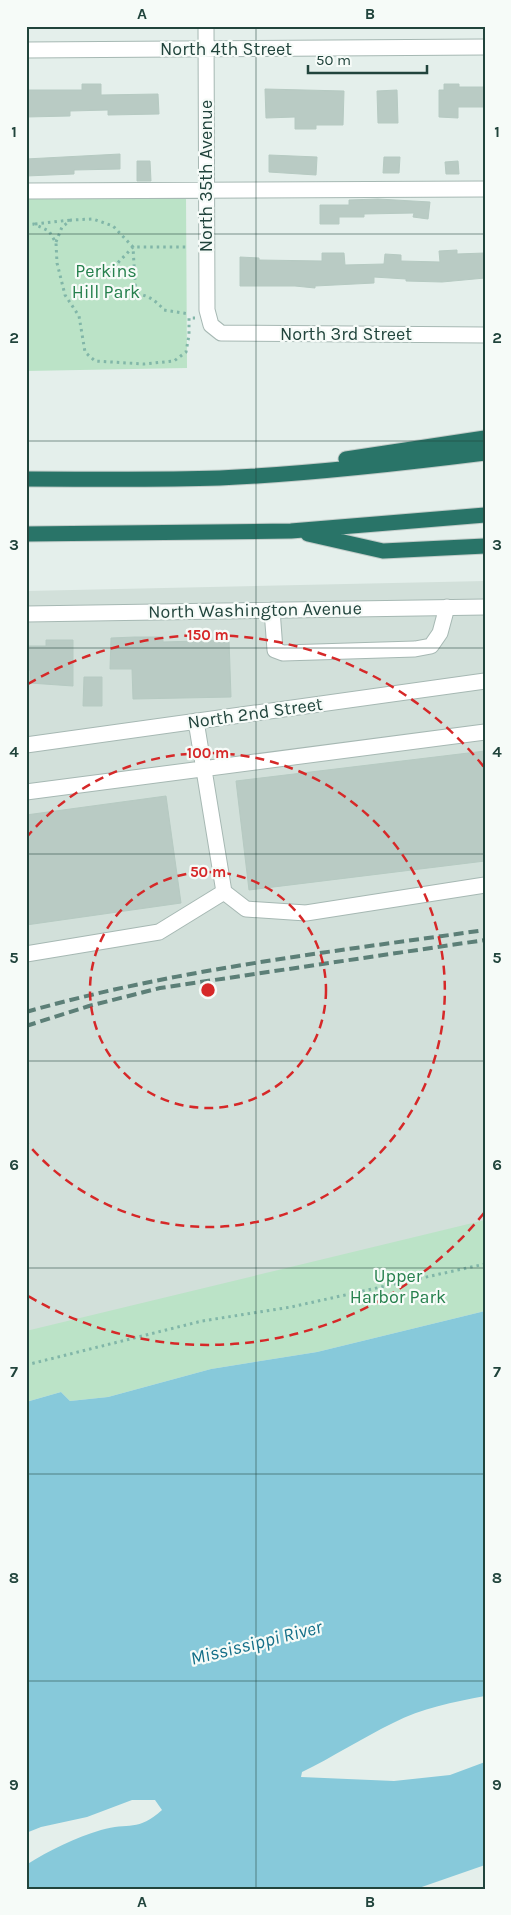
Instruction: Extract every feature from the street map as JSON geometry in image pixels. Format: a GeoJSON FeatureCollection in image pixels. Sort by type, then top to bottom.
{"type":"FeatureCollection","features":[{"type":"Feature","properties":{"kind":"highway"},"geometry":{"type":"LineString","coordinates":[[220,478],[485,438]]}},
{"type":"Feature","properties":{"kind":"highway"},"geometry":{"type":"LineString","coordinates":[[26,479],[220,478],[320,471],[485,453]]}},
{"type":"Feature","properties":{"kind":"highway"},"geometry":{"type":"LineString","coordinates":[[26,534],[291,531],[485,515]]}},
{"type":"Feature","properties":{"kind":"highway"},"geometry":{"type":"LineString","coordinates":[[291,531],[383,551],[485,546]]}},
{"type":"Feature","properties":{"kind":"street","name":"North 35th Avenue"},"geometry":{"type":"LineString","coordinates":[[206,26],[206,310],[211,325]]}},
{"type":"Feature","properties":{"kind":"street","name":"North 4th Street"},"geometry":{"type":"LineString","coordinates":[[26,50],[485,47]]}},
{"type":"Feature","properties":{"kind":"street"},"geometry":{"type":"LineString","coordinates":[[26,191],[485,188]]}},
{"type":"Feature","properties":{"kind":"street","name":"North 3rd Street"},"geometry":{"type":"LineString","coordinates":[[211,325],[222,333],[485,335]]}},
{"type":"Feature","properties":{"kind":"street","name":"North Washington Avenue"},"geometry":{"type":"LineString","coordinates":[[26,614],[485,607]]}},
{"type":"Feature","properties":{"kind":"street"},"geometry":{"type":"LineString","coordinates":[[272,610],[275,650],[283,653],[415,649],[431,646],[440,633],[447,608]]}},
{"type":"Feature","properties":{"kind":"street","name":"North 2nd Street"},"geometry":{"type":"LineString","coordinates":[[26,745],[485,681]]}},
{"type":"Feature","properties":{"kind":"street"},"geometry":{"type":"LineString","coordinates":[[196,721],[224,892],[246,909],[306,913],[485,885]]}},
{"type":"Feature","properties":{"kind":"street"},"geometry":{"type":"LineString","coordinates":[[26,792],[485,732]]}},
{"type":"Feature","properties":{"kind":"street"},"geometry":{"type":"LineString","coordinates":[[26,954],[159,932],[224,892]]}},
{"type":"Feature","properties":{"kind":"path"},"geometry":{"type":"LineString","coordinates":[[26,225],[94,219],[113,226],[133,247],[136,299]]}},
{"type":"Feature","properties":{"kind":"path"},"geometry":{"type":"LineString","coordinates":[[71,220],[62,227],[56,243],[57,263],[65,295],[79,316],[85,352],[95,361],[144,364],[174,361],[186,352],[189,336],[189,316],[164,310],[148,295],[135,292],[111,292]]}},
{"type":"Feature","properties":{"kind":"path"},"geometry":{"type":"LineString","coordinates":[[34,224],[49,231],[56,243]]}},
{"type":"Feature","properties":{"kind":"path"},"geometry":{"type":"LineString","coordinates":[[109,272],[133,247],[188,248]]}},
{"type":"Feature","properties":{"kind":"path"},"geometry":{"type":"LineString","coordinates":[[26,1365],[202,1321],[291,1307],[485,1264]]}},
{"type":"Feature","properties":{"kind":"shaded area"},"geometry":{"type":"Polygon","coordinates":[[[485,581],[485,1223],[26,1333],[26,591],[485,581]]]}},
{"type":"Feature","properties":{"kind":"green space","name":"Perkins Hill Park"},"geometry":{"type":"Polygon","coordinates":[[[186,195],[187,368],[26,371],[26,196],[186,195]]]}},
{"type":"Feature","properties":{"kind":"green space","name":"Upper Harbor Park"},"geometry":{"type":"Polygon","coordinates":[[[485,1220],[485,1311],[317,1352],[211,1369],[108,1397],[70,1401],[61,1392],[26,1402],[26,1331],[485,1220]]]}},
{"type":"Feature","properties":{"kind":"water","name":"Mississippi River"},"geometry":{"type":"Polygon","coordinates":[[[485,1311],[485,1696],[415,1713],[381,1729],[302,1772],[301,1777],[394,1781],[450,1775],[485,1762],[485,1865],[416,1889],[26,1889],[26,1865],[81,1837],[101,1830],[140,1824],[154,1817],[162,1810],[155,1800],[132,1800],[87,1817],[41,1827],[26,1833],[26,1402],[61,1392],[70,1401],[108,1397],[211,1369],[317,1352],[485,1311]]]}},
{"type":"Feature","properties":{"kind":"building"},"geometry":{"type":"Polygon","coordinates":[[[82,84],[101,84],[101,95],[158,94],[159,114],[108,115],[108,110],[70,111],[70,116],[26,117],[26,90],[82,90],[82,84]]]}},
{"type":"Feature","properties":{"kind":"building"},"geometry":{"type":"Polygon","coordinates":[[[444,84],[459,84],[459,87],[485,87],[485,107],[458,107],[458,118],[439,117],[439,90],[444,90],[444,84]]]}},
{"type":"Feature","properties":{"kind":"building"},"geometry":{"type":"Polygon","coordinates":[[[265,89],[344,91],[343,125],[316,125],[316,129],[295,129],[295,117],[266,118],[265,89]]]}},
{"type":"Feature","properties":{"kind":"building"},"geometry":{"type":"Polygon","coordinates":[[[397,90],[398,123],[378,123],[377,91],[397,90]]]}},
{"type":"Feature","properties":{"kind":"building"},"geometry":{"type":"Polygon","coordinates":[[[120,154],[120,169],[74,170],[74,174],[26,176],[26,159],[120,154]]]}},
{"type":"Feature","properties":{"kind":"building"},"geometry":{"type":"Polygon","coordinates":[[[269,155],[317,157],[316,175],[269,172],[269,155]]]}},
{"type":"Feature","properties":{"kind":"building"},"geometry":{"type":"Polygon","coordinates":[[[384,157],[400,157],[399,173],[383,173],[384,157]]]}},
{"type":"Feature","properties":{"kind":"building"},"geometry":{"type":"Polygon","coordinates":[[[137,161],[150,161],[151,181],[137,181],[137,161]]]}},
{"type":"Feature","properties":{"kind":"building"},"geometry":{"type":"Polygon","coordinates":[[[458,161],[459,174],[446,174],[445,162],[458,161]]]}},
{"type":"Feature","properties":{"kind":"building"},"geometry":{"type":"Polygon","coordinates":[[[378,199],[430,202],[428,219],[413,217],[414,213],[364,214],[364,217],[339,217],[339,224],[320,224],[320,205],[349,205],[349,200],[378,199]]]}},
{"type":"Feature","properties":{"kind":"building"},"geometry":{"type":"Polygon","coordinates":[[[457,250],[457,254],[485,253],[485,278],[442,282],[406,281],[406,279],[374,277],[374,283],[315,286],[315,288],[240,286],[240,257],[259,258],[259,260],[322,261],[322,253],[344,253],[345,265],[384,264],[385,254],[401,255],[401,261],[440,262],[439,251],[457,250]]]}},
{"type":"Feature","properties":{"kind":"building"},"geometry":{"type":"Polygon","coordinates":[[[163,637],[163,642],[229,640],[231,697],[133,699],[132,669],[110,669],[111,638],[163,637]]]}},
{"type":"Feature","properties":{"kind":"building"},"geometry":{"type":"Polygon","coordinates":[[[46,640],[73,640],[73,686],[30,683],[30,670],[26,670],[26,646],[46,646],[46,640]]]}},
{"type":"Feature","properties":{"kind":"building"},"geometry":{"type":"Polygon","coordinates":[[[84,677],[102,677],[102,706],[83,706],[84,677]]]}},
{"type":"Feature","properties":{"kind":"building"},"geometry":{"type":"Polygon","coordinates":[[[485,751],[485,861],[249,890],[236,781],[485,751]]]}},
{"type":"Feature","properties":{"kind":"building"},"geometry":{"type":"Polygon","coordinates":[[[166,796],[181,903],[26,925],[26,815],[166,796]]]}},
{"type":"Feature","properties":{"kind":"railway"},"geometry":{"type":"LineString","coordinates":[[26,1012],[82,997],[197,973],[312,954],[485,930]]}},
{"type":"Feature","properties":{"kind":"railway"},"geometry":{"type":"LineString","coordinates":[[26,1026],[89,1006],[160,988],[485,940]]}}]}
